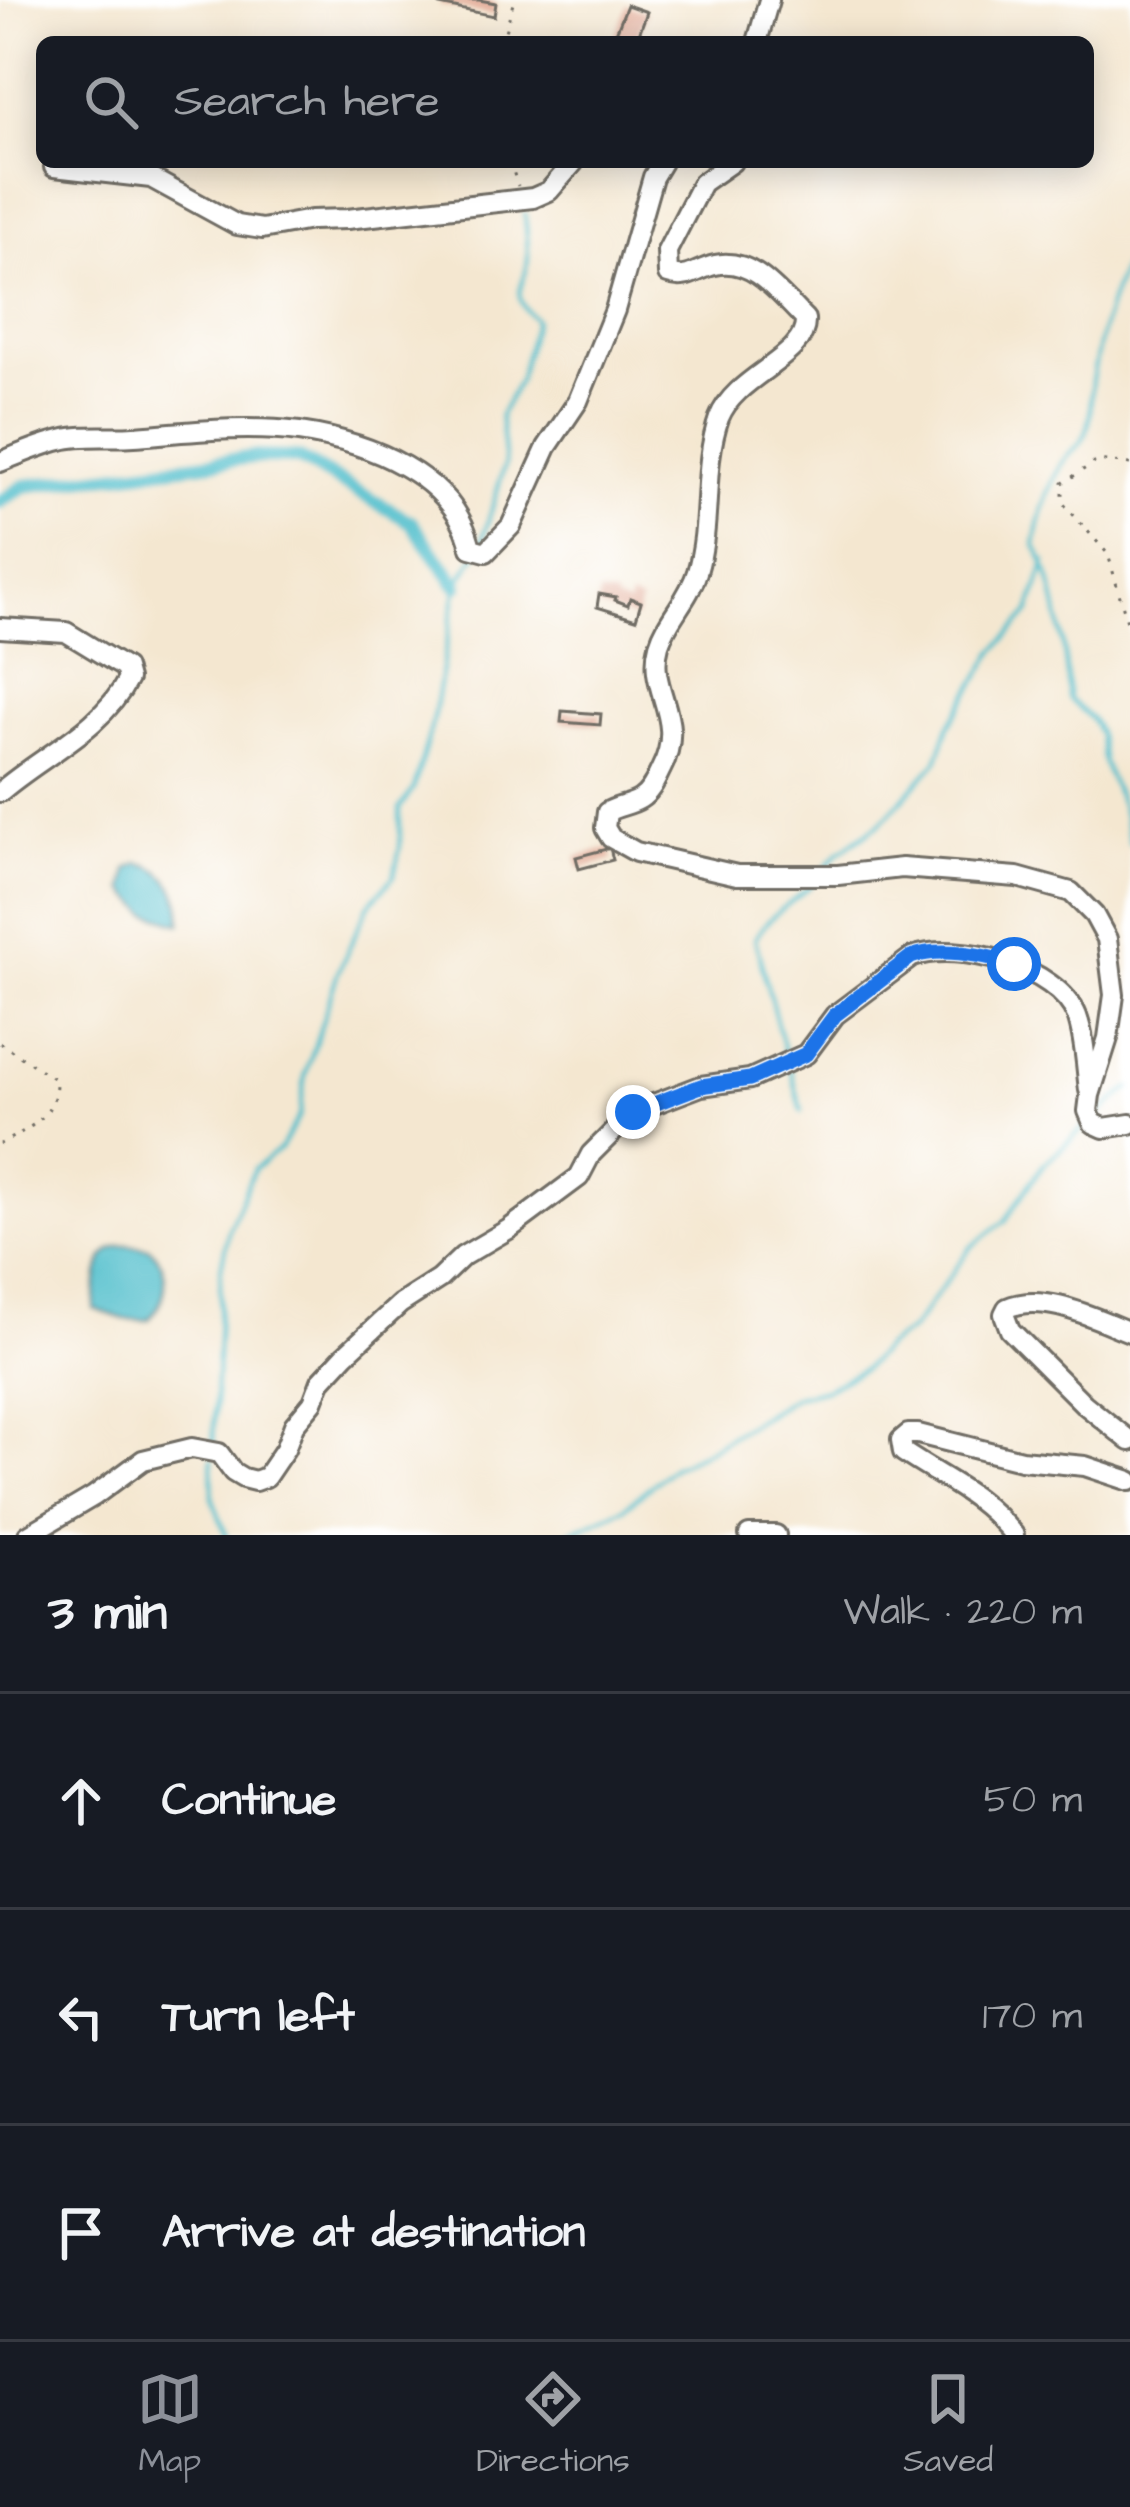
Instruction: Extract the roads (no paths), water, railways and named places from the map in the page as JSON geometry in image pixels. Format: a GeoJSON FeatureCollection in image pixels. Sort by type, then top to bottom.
{"type":"FeatureCollection","features":[{"type":"Feature","properties":{"kind":"street"},"geometry":{"type":"LineString","coordinates":[[759,36],[769,0]]}},
{"type":"Feature","properties":{"kind":"street"},"geometry":{"type":"LineString","coordinates":[[70,168],[151,178],[238,225],[262,229],[522,199],[549,191],[569,168]]}},
{"type":"Feature","properties":{"kind":"street"},"geometry":{"type":"LineString","coordinates":[[0,462],[65,438],[299,432],[363,449],[408,469],[440,490],[464,520],[471,548],[486,553],[511,526],[547,448],[578,400],[615,310],[647,194],[659,168]]}},
{"type":"Feature","properties":{"kind":"street"},"geometry":{"type":"LineString","coordinates":[[723,168],[702,183],[668,251],[668,274],[687,277],[716,264],[745,267],[758,273],[805,320],[806,330],[788,354],[744,382],[721,415],[699,568],[688,598],[659,646],[657,672],[672,723],[671,743],[651,788],[639,800],[607,812],[605,828],[611,838],[636,852],[737,875],[838,875],[902,868],[1017,877],[1071,892],[1094,915],[1107,938],[1114,995],[1088,1111],[1093,1123],[1104,1128],[1130,1124]]}},
{"type":"Feature","properties":{"kind":"street"},"geometry":{"type":"LineString","coordinates":[[0,628],[65,632],[125,668],[128,679],[118,698],[0,792]]}},
{"type":"Feature","properties":{"kind":"street"},"geometry":{"type":"LineString","coordinates":[[28,1535],[94,1496],[131,1466],[168,1452],[213,1451],[243,1478],[266,1477],[321,1381],[345,1355],[400,1304],[439,1279],[463,1256],[579,1177],[591,1154],[633,1112],[701,1086],[750,1079],[806,1054],[835,1015],[911,957],[922,953],[989,956],[1014,964],[1063,996],[1076,1016],[1090,1095]]}},
{"type":"Feature","properties":{"kind":"street"},"geometry":{"type":"LineString","coordinates":[[1130,1332],[1046,1304],[1020,1302],[1004,1314],[1010,1330],[1099,1418],[1130,1442]]}},
{"type":"Feature","properties":{"kind":"street"},"geometry":{"type":"LineString","coordinates":[[1014,1535],[994,1511],[960,1484],[903,1452],[901,1440],[918,1434],[1021,1460],[1084,1466],[1130,1481]]}},
{"type":"Feature","properties":{"kind":"street"},"geometry":{"type":"LineString","coordinates":[[749,1535],[776,1535]]}},
{"type":"Feature","properties":{"kind":"water"},"geometry":{"type":"Polygon","coordinates":[[[139,863],[158,870],[172,885],[180,903],[181,924],[147,913],[125,890],[128,869],[139,863]]]}},
{"type":"Feature","properties":{"kind":"water"},"geometry":{"type":"Polygon","coordinates":[[[127,1245],[149,1248],[162,1265],[164,1293],[148,1320],[124,1319],[94,1309],[103,1259],[127,1245]]]}},
{"type":"Feature","properties":{"kind":"waterway"},"geometry":{"type":"LineString","coordinates":[[481,545],[505,464],[500,415],[519,380],[535,320],[519,294],[527,266],[525,214]]}},
{"type":"Feature","properties":{"kind":"waterway"},"geometry":{"type":"LineString","coordinates":[[1130,254],[1102,330],[1086,433],[1052,483],[1035,545],[1054,597],[1069,699],[1092,720],[1099,734],[1103,762],[1122,807],[1130,843]]}},
{"type":"Feature","properties":{"kind":"waterway"},"geometry":{"type":"LineString","coordinates":[[0,502],[24,486],[254,457],[298,458],[411,522],[457,585]]}},
{"type":"Feature","properties":{"kind":"waterway"},"geometry":{"type":"LineString","coordinates":[[213,1448],[221,1268],[229,1229],[254,1169],[280,1149],[300,1115],[305,1076],[338,972],[368,906],[394,876],[400,808],[414,788],[432,724],[457,585],[476,555]]}},
{"type":"Feature","properties":{"kind":"waterway"},"geometry":{"type":"LineString","coordinates":[[826,867],[882,822],[937,761],[949,726],[994,652],[1030,612],[1046,561]]}},
{"type":"Feature","properties":{"kind":"waterway"},"geometry":{"type":"LineString","coordinates":[[785,1054],[755,939],[767,922],[815,881]]}},
{"type":"Feature","properties":{"kind":"waterway"},"geometry":{"type":"LineString","coordinates":[[791,1070],[802,1111]]}},
{"type":"Feature","properties":{"kind":"waterway"},"geometry":{"type":"LineString","coordinates":[[1095,1118],[1130,1088]]}},
{"type":"Feature","properties":{"kind":"waterway"},"geometry":{"type":"LineString","coordinates":[[565,1535],[624,1508],[672,1468],[796,1396],[826,1389],[864,1369],[886,1346],[911,1330],[971,1247],[1005,1221],[1043,1165],[1086,1126]]}},
{"type":"Feature","properties":{"kind":"waterway"},"geometry":{"type":"LineString","coordinates":[[212,1459],[213,1499],[226,1535]]}}]}
